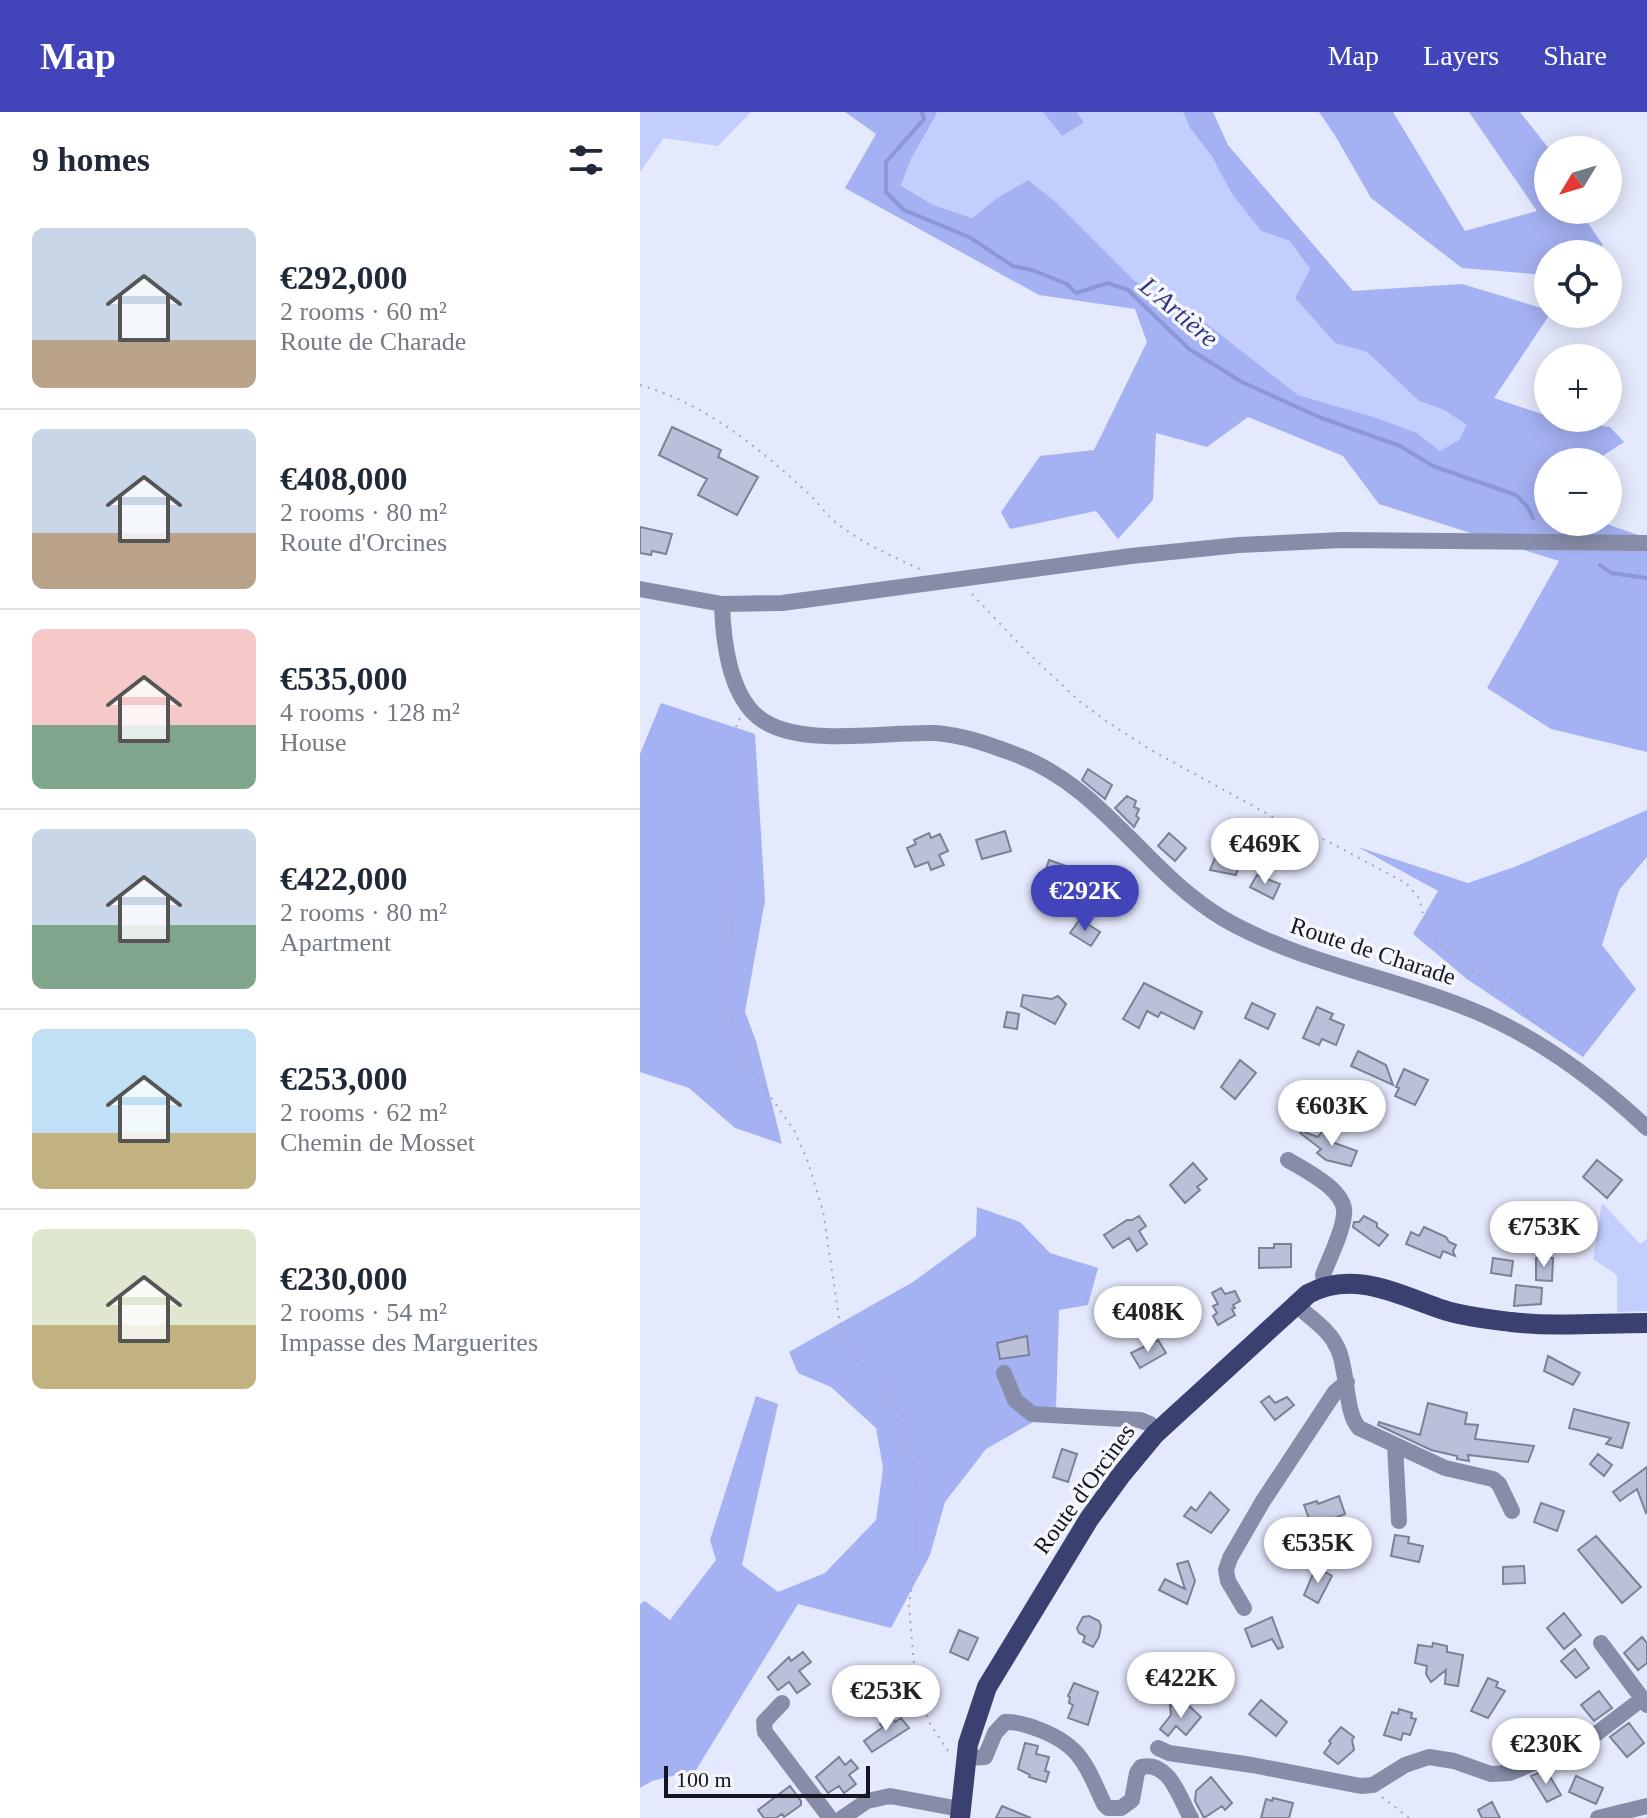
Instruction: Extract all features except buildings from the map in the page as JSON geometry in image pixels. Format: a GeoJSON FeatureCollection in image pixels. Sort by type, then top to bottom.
{"type":"FeatureCollection","features":[{"type":"Feature","properties":{"kind":"main road","name":"Route d'Orcines"},"geometry":{"type":"LineString","coordinates":[[960,1813],[965,1760],[987,1687],[1089,1519],[1158,1431],[1295,1303],[1325,1285],[1339,1282],[1374,1285],[1446,1311],[1516,1323],[1647,1323]]}},
{"type":"Feature","properties":{"kind":"street"},"geometry":{"type":"LineString","coordinates":[[640,589],[722,604],[807,601],[1131,556],[1290,542],[1647,543]]}},
{"type":"Feature","properties":{"kind":"street"},"geometry":{"type":"LineString","coordinates":[[722,604],[730,660],[747,705]]}},
{"type":"Feature","properties":{"kind":"street","name":"Route de Charade"},"geometry":{"type":"LineString","coordinates":[[747,705],[769,724],[791,732],[958,736],[1040,765],[1090,799],[1166,872],[1222,918],[1265,940],[1488,1017],[1571,1067],[1606,1092],[1647,1128]]}},
{"type":"Feature","properties":{"kind":"street"},"geometry":{"type":"LineString","coordinates":[[1288,1160],[1312,1173],[1340,1197],[1345,1212],[1323,1275],[1325,1285]]}},
{"type":"Feature","properties":{"kind":"street"},"geometry":{"type":"LineString","coordinates":[[1295,1303],[1331,1336],[1345,1368],[1354,1424],[1376,1438],[1445,1468],[1493,1479],[1499,1484],[1512,1511]]}},
{"type":"Feature","properties":{"kind":"street"},"geometry":{"type":"LineString","coordinates":[[1004,1373],[1015,1400],[1032,1414],[1140,1420],[1158,1431]]}},
{"type":"Feature","properties":{"kind":"street"},"geometry":{"type":"LineString","coordinates":[[1244,1608],[1233,1594],[1226,1570],[1239,1540],[1335,1392],[1347,1382]]}},
{"type":"Feature","properties":{"kind":"street"},"geometry":{"type":"LineString","coordinates":[[1395,1445],[1399,1521]]}},
{"type":"Feature","properties":{"kind":"street"},"geometry":{"type":"LineString","coordinates":[[1158,1748],[1169,1753],[1361,1786],[1373,1785],[1405,1765],[1429,1757],[1454,1761],[1491,1774],[1510,1773],[1588,1740],[1645,1702],[1601,1643]]}},
{"type":"Feature","properties":{"kind":"street"},"geometry":{"type":"LineString","coordinates":[[782,1703],[764,1722],[765,1732],[830,1818]]}},
{"type":"Feature","properties":{"kind":"street"},"geometry":{"type":"LineString","coordinates":[[965,1760],[985,1757],[1001,1726],[1005,1722],[1018,1722],[1071,1745],[1087,1765],[1108,1808],[1121,1808],[1132,1800],[1139,1770],[1150,1766],[1174,1784],[1191,1818]]}},
{"type":"Feature","properties":{"kind":"street"},"geometry":{"type":"LineString","coordinates":[[842,1818],[867,1801],[890,1796],[960,1813]]}},
{"type":"Feature","properties":{"kind":"street"},"geometry":{"type":"LineString","coordinates":[[1598,1818],[1647,1806]]}},
{"type":"Feature","properties":{"kind":"path"},"geometry":{"type":"LineString","coordinates":[[640,385],[664,392],[711,415],[758,450],[811,496],[834,521],[892,557],[969,591],[1022,647],[1079,701],[1106,721],[1151,750],[1286,824],[1327,841],[1406,883],[1419,898],[1428,934],[1509,996],[1540,1029]]}},
{"type":"Feature","properties":{"kind":"path"},"geometry":{"type":"LineString","coordinates":[[747,705],[735,729],[739,774],[737,867],[728,982],[729,1008],[734,1032],[749,1066],[794,1130],[808,1162],[823,1211],[841,1331],[854,1356],[887,1389],[902,1416],[914,1466],[917,1498],[916,1553],[909,1606],[919,1694],[936,1735],[952,1755],[965,1760]]}},
{"type":"Feature","properties":{"kind":"path"},"geometry":{"type":"LineString","coordinates":[[1373,1785],[1384,1800],[1409,1818]]}},
{"type":"Feature","properties":{"kind":"shaded area"},"geometry":{"type":"Polygon","coordinates":[[[640,112],[751,112],[718,146],[664,138],[640,172],[640,112]]]}},
{"type":"Feature","properties":{"kind":"shaded area"},"geometry":{"type":"Polygon","coordinates":[[[845,112],[936,112],[901,185],[933,205],[972,218],[997,198],[1028,180],[1057,203],[1135,281],[1198,317],[1298,395],[1417,433],[1440,451],[1459,440],[1467,425],[1444,410],[1419,401],[1367,352],[1335,343],[1295,298],[1310,269],[1290,241],[1261,231],[1232,194],[1183,112],[1213,112],[1228,145],[1353,291],[1462,284],[1534,306],[1534,328],[1541,328],[1494,398],[1534,411],[1534,432],[1615,432],[1624,442],[1615,448],[1534,448],[1534,536],[1622,536],[1622,529],[1647,538],[1647,752],[1551,729],[1487,688],[1559,561],[1379,504],[1343,456],[1248,417],[1207,447],[1156,433],[1153,500],[1118,539],[1096,511],[1010,529],[1001,512],[1040,456],[1094,450],[1147,342],[1135,309],[1039,295],[845,188],[876,134],[845,112]]]}},
{"type":"Feature","properties":{"kind":"shaded area"},"geometry":{"type":"Polygon","coordinates":[[[936,112],[1043,112],[1062,136],[1084,123],[1077,112],[1183,112],[1232,194],[1261,231],[1290,241],[1310,269],[1295,298],[1335,343],[1367,352],[1419,401],[1444,410],[1468,425],[1459,440],[1440,451],[1417,433],[1298,395],[1198,317],[1135,281],[1057,203],[1028,180],[997,198],[972,218],[933,205],[901,184],[936,112]]]}},
{"type":"Feature","properties":{"kind":"shaded area"},"geometry":{"type":"Polygon","coordinates":[[[1043,112],[1077,112],[1084,123],[1062,136],[1043,112]]]}},
{"type":"Feature","properties":{"kind":"shaded area"},"geometry":{"type":"Polygon","coordinates":[[[1319,112],[1393,112],[1465,231],[1534,212],[1534,224],[1589,224],[1600,240],[1534,240],[1534,274],[1462,268],[1371,198],[1319,112]]]}},
{"type":"Feature","properties":{"kind":"shaded area"},"geometry":{"type":"Polygon","coordinates":[[[1469,112],[1520,112],[1539,136],[1534,136],[1534,207],[1469,112]]]}},
{"type":"Feature","properties":{"kind":"shaded area"},"geometry":{"type":"Polygon","coordinates":[[[661,703],[755,734],[765,900],[745,1012],[756,1041],[782,1144],[735,1128],[689,1088],[640,1072],[640,754],[661,703]]]}},
{"type":"Feature","properties":{"kind":"shaded area"},"geometry":{"type":"Polygon","coordinates":[[[1647,810],[1647,857],[1619,890],[1602,945],[1636,989],[1583,1057],[1467,979],[1413,934],[1438,891],[1358,847],[1468,883],[1517,866],[1647,810]]]}},
{"type":"Feature","properties":{"kind":"shaded area"},"geometry":{"type":"Polygon","coordinates":[[[1602,1203],[1640,1244],[1647,1239],[1647,1311],[1617,1312],[1617,1275],[1593,1259],[1602,1203]]]}},
{"type":"Feature","properties":{"kind":"shaded area"},"geometry":{"type":"Polygon","coordinates":[[[977,1207],[1020,1222],[1050,1253],[1098,1268],[1088,1305],[1059,1310],[1056,1409],[986,1449],[945,1502],[930,1555],[891,1628],[798,1604],[696,1770],[652,1781],[640,1788],[640,1604],[645,1601],[670,1620],[716,1560],[710,1540],[756,1396],[778,1404],[742,1565],[778,1592],[825,1573],[876,1520],[883,1468],[876,1428],[831,1387],[798,1373],[789,1352],[913,1282],[976,1236],[977,1207]]]}},
{"type":"Feature","properties":{"kind":"waterway","name":"L'Artière"},"geometry":{"type":"LineString","coordinates":[[922,112],[924,119],[886,162],[886,192],[904,210],[969,237],[1013,266],[1067,284],[1076,293],[1108,283],[1128,290],[1189,349],[1242,382],[1319,417],[1400,446],[1433,466],[1516,495],[1533,518]]}},
{"type":"Feature","properties":{"kind":"waterway","name":"L'Artière"},"geometry":{"type":"LineString","coordinates":[[1600,565],[1611,573],[1647,578]]}}]}
